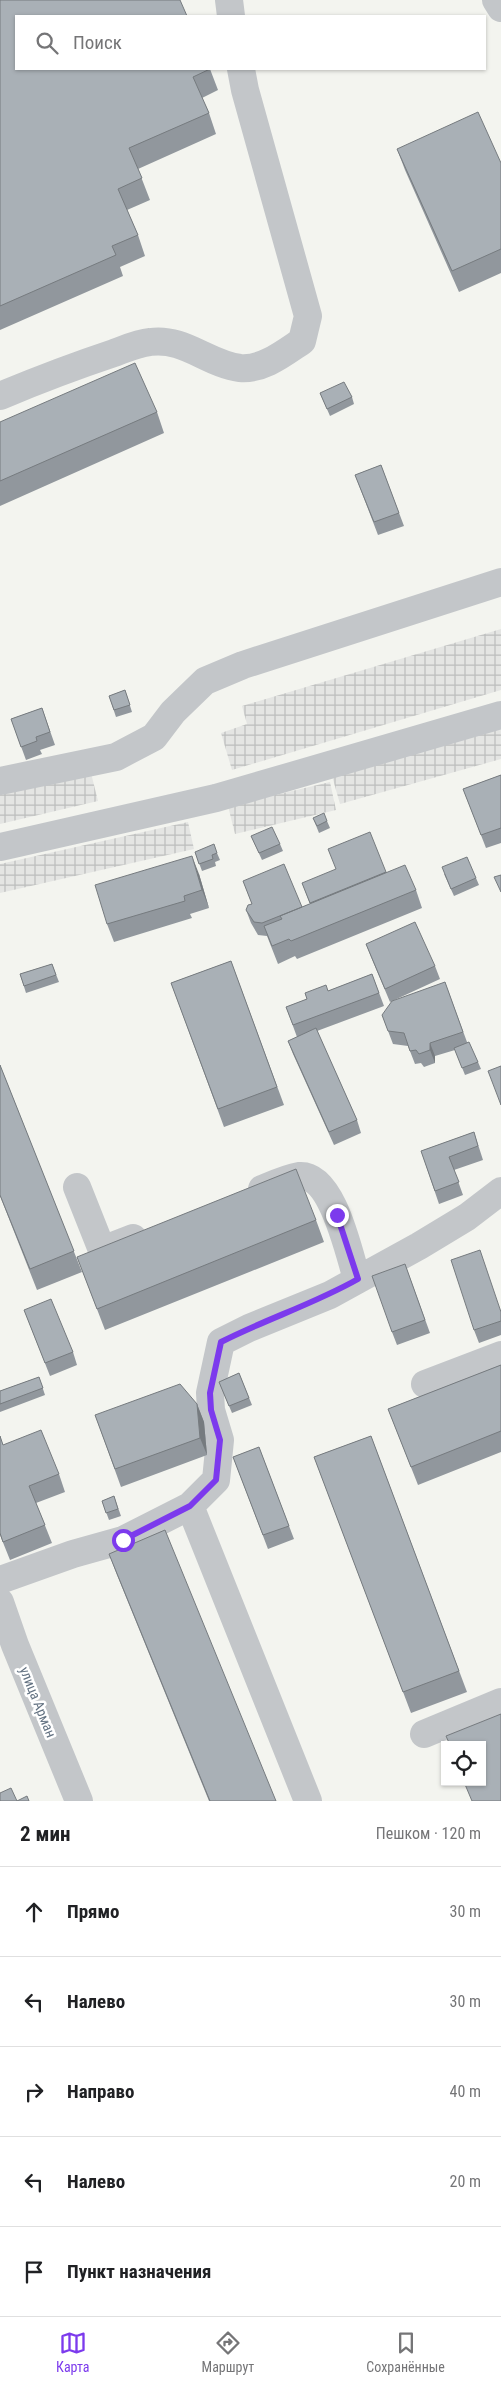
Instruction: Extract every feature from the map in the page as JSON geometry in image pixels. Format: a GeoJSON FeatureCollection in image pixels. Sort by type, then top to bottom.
{"type":"FeatureCollection","features":[{"type":"Feature","properties":{"kind":"street"},"geometry":{"type":"LineString","coordinates":[[229,0],[231,15]]}},
{"type":"Feature","properties":{"kind":"street"},"geometry":{"type":"LineString","coordinates":[[496,0],[501,8]]}},
{"type":"Feature","properties":{"kind":"street"},"geometry":{"type":"LineString","coordinates":[[0,396],[64,369],[150,342],[172,342],[195,349],[217,361],[240,368],[267,362],[282,356],[302,341],[308,316],[245,90],[241,70]]}},
{"type":"Feature","properties":{"kind":"street"},"geometry":{"type":"LineString","coordinates":[[0,781],[116,756],[154,737],[172,712],[205,681],[243,665],[501,582]]}},
{"type":"Feature","properties":{"kind":"street"},"geometry":{"type":"LineString","coordinates":[[0,847],[216,798],[501,715]]}},
{"type":"Feature","properties":{"kind":"street"},"geometry":{"type":"LineString","coordinates":[[241,1197],[301,1176],[316,1182],[328,1195],[337,1215],[358,1279]]}},
{"type":"Feature","properties":{"kind":"street"},"geometry":{"type":"LineString","coordinates":[[77,1187],[102,1250],[158,1229]]}},
{"type":"Feature","properties":{"kind":"street"},"geometry":{"type":"LineString","coordinates":[[0,1580],[73,1554],[123,1540],[190,1506],[216,1480],[220,1440],[211,1410],[210,1393],[221,1342],[249,1328],[330,1295],[467,1217],[501,1191]]}},
{"type":"Feature","properties":{"kind":"street"},"geometry":{"type":"LineString","coordinates":[[425,1384],[501,1355]]}},
{"type":"Feature","properties":{"kind":"street"},"geometry":{"type":"LineString","coordinates":[[190,1506],[308,1801]]}},
{"type":"Feature","properties":{"kind":"street","name":"улица Арман"},"geometry":{"type":"LineString","coordinates":[[0,1602],[15,1645],[79,1801]]}},
{"type":"Feature","properties":{"kind":"street"},"geometry":{"type":"LineString","coordinates":[[424,1734],[501,1702]]}},
{"type":"Feature","properties":{"kind":"shaded area"},"geometry":{"type":"Polygon","coordinates":[[[501,629],[501,690],[232,770],[221,733],[247,724],[242,706],[501,629]]]}},
{"type":"Feature","properties":{"kind":"shaded area"},"geometry":{"type":"Polygon","coordinates":[[[501,728],[501,759],[340,804],[332,776],[501,728]]]}},
{"type":"Feature","properties":{"kind":"shaded area"},"geometry":{"type":"Polygon","coordinates":[[[91,773],[98,801],[0,824],[0,795],[91,773]]]}},
{"type":"Feature","properties":{"kind":"shaded area"},"geometry":{"type":"Polygon","coordinates":[[[330,782],[336,810],[235,834],[228,806],[330,782]]]}},
{"type":"Feature","properties":{"kind":"shaded area"},"geometry":{"type":"Polygon","coordinates":[[[188,822],[194,849],[0,893],[0,864],[188,822]]]}},
{"type":"Feature","properties":{"kind":"building"},"geometry":{"type":"Polygon","coordinates":[[[0,0],[180,0],[187,15],[15,15],[15,70],[208,70],[193,77],[209,113],[129,148],[142,178],[118,189],[138,235],[112,246],[116,255],[0,306],[0,0]]]}},
{"type":"Feature","properties":{"kind":"building"},"geometry":{"type":"Polygon","coordinates":[[[478,112],[501,163],[501,249],[452,271],[397,149],[478,112]]]}},
{"type":"Feature","properties":{"kind":"building"},"geometry":{"type":"Polygon","coordinates":[[[135,363],[157,412],[0,481],[0,422],[135,363]]]}},
{"type":"Feature","properties":{"kind":"building"},"geometry":{"type":"Polygon","coordinates":[[[344,382],[352,397],[327,409],[320,393],[344,382]]]}},
{"type":"Feature","properties":{"kind":"building"},"geometry":{"type":"Polygon","coordinates":[[[381,465],[399,513],[374,522],[355,475],[381,465]]]}},
{"type":"Feature","properties":{"kind":"building"},"geometry":{"type":"Polygon","coordinates":[[[125,690],[130,705],[114,710],[109,696],[125,690]]]}},
{"type":"Feature","properties":{"kind":"building"},"geometry":{"type":"Polygon","coordinates":[[[42,708],[50,732],[36,737],[37,741],[21,747],[11,719],[42,708]]]}},
{"type":"Feature","properties":{"kind":"building"},"geometry":{"type":"Polygon","coordinates":[[[501,775],[501,828],[481,835],[463,789],[501,775]]]}},
{"type":"Feature","properties":{"kind":"building"},"geometry":{"type":"Polygon","coordinates":[[[324,813],[327,821],[317,826],[313,818],[324,813]]]}},
{"type":"Feature","properties":{"kind":"building"},"geometry":{"type":"Polygon","coordinates":[[[272,827],[280,844],[259,853],[251,836],[272,827]]]}},
{"type":"Feature","properties":{"kind":"building"},"geometry":{"type":"Polygon","coordinates":[[[370,832],[386,872],[310,903],[302,883],[336,869],[328,849],[370,832]]]}},
{"type":"Feature","properties":{"kind":"building"},"geometry":{"type":"Polygon","coordinates":[[[214,844],[217,853],[212,855],[213,859],[199,864],[195,852],[214,844]]]}},
{"type":"Feature","properties":{"kind":"building"},"geometry":{"type":"Polygon","coordinates":[[[192,856],[202,890],[184,896],[185,901],[107,924],[95,885],[192,856]]]}},
{"type":"Feature","properties":{"kind":"building"},"geometry":{"type":"Polygon","coordinates":[[[467,857],[476,878],[451,889],[442,867],[467,857]]]}},
{"type":"Feature","properties":{"kind":"building"},"geometry":{"type":"Polygon","coordinates":[[[284,864],[302,907],[262,923],[254,922],[246,910],[248,905],[252,904],[243,881],[284,864]]]}},
{"type":"Feature","properties":{"kind":"building"},"geometry":{"type":"Polygon","coordinates":[[[405,865],[416,890],[291,941],[289,939],[272,946],[264,926],[282,919],[280,916],[405,865]]]}},
{"type":"Feature","properties":{"kind":"building"},"geometry":{"type":"Polygon","coordinates":[[[501,875],[501,892],[494,877],[501,875]]]}},
{"type":"Feature","properties":{"kind":"building"},"geometry":{"type":"Polygon","coordinates":[[[415,922],[435,966],[385,989],[366,944],[415,922]]]}},
{"type":"Feature","properties":{"kind":"building"},"geometry":{"type":"Polygon","coordinates":[[[231,961],[277,1087],[218,1109],[171,983],[231,961]]]}},
{"type":"Feature","properties":{"kind":"building"},"geometry":{"type":"Polygon","coordinates":[[[52,964],[56,975],[24,986],[20,974],[52,964]]]}},
{"type":"Feature","properties":{"kind":"building"},"geometry":{"type":"Polygon","coordinates":[[[372,974],[379,993],[293,1025],[286,1007],[307,999],[305,993],[326,985],[328,991],[372,974]]]}},
{"type":"Feature","properties":{"kind":"building"},"geometry":{"type":"Polygon","coordinates":[[[445,982],[463,1032],[430,1043],[430,1050],[419,1054],[416,1050],[410,1051],[404,1033],[388,1031],[382,1015],[392,1001],[445,982]]]}},
{"type":"Feature","properties":{"kind":"building"},"geometry":{"type":"Polygon","coordinates":[[[316,1028],[357,1120],[329,1132],[288,1041],[316,1028]]]}},
{"type":"Feature","properties":{"kind":"building"},"geometry":{"type":"Polygon","coordinates":[[[469,1042],[478,1062],[462,1068],[454,1048],[469,1042]]]}},
{"type":"Feature","properties":{"kind":"building"},"geometry":{"type":"Polygon","coordinates":[[[0,1065],[74,1251],[30,1269],[0,1195],[0,1065]]]}},
{"type":"Feature","properties":{"kind":"building"},"geometry":{"type":"Polygon","coordinates":[[[501,1066],[501,1105],[488,1071],[501,1066]]]}},
{"type":"Feature","properties":{"kind":"building"},"geometry":{"type":"Polygon","coordinates":[[[474,1132],[478,1146],[449,1157],[459,1182],[435,1191],[421,1151],[474,1132]]]}},
{"type":"Feature","properties":{"kind":"building"},"geometry":{"type":"Polygon","coordinates":[[[296,1169],[316,1220],[97,1309],[77,1257],[296,1169]]]}},
{"type":"Feature","properties":{"kind":"building"},"geometry":{"type":"Polygon","coordinates":[[[480,1250],[501,1312],[501,1321],[474,1330],[451,1260],[480,1250]]]}},
{"type":"Feature","properties":{"kind":"building"},"geometry":{"type":"Polygon","coordinates":[[[405,1264],[425,1320],[392,1332],[372,1276],[405,1264]]]}},
{"type":"Feature","properties":{"kind":"building"},"geometry":{"type":"Polygon","coordinates":[[[51,1299],[73,1352],[45,1363],[24,1310],[51,1299]]]}},
{"type":"Feature","properties":{"kind":"building"},"geometry":{"type":"Polygon","coordinates":[[[501,1365],[501,1431],[411,1467],[388,1409],[501,1365]]]}},
{"type":"Feature","properties":{"kind":"building"},"geometry":{"type":"Polygon","coordinates":[[[239,1373],[249,1398],[229,1406],[219,1382],[239,1373]]]}},
{"type":"Feature","properties":{"kind":"building"},"geometry":{"type":"Polygon","coordinates":[[[39,1377],[43,1388],[0,1404],[0,1391],[39,1377]]]}},
{"type":"Feature","properties":{"kind":"building"},"geometry":{"type":"Polygon","coordinates":[[[180,1384],[197,1404],[200,1438],[115,1469],[95,1415],[180,1384]]]}},
{"type":"Feature","properties":{"kind":"building"},"geometry":{"type":"Polygon","coordinates":[[[41,1430],[59,1474],[29,1486],[45,1525],[3,1542],[0,1533],[0,1436],[3,1445],[41,1430]]]}},
{"type":"Feature","properties":{"kind":"building"},"geometry":{"type":"Polygon","coordinates":[[[371,1436],[459,1671],[403,1692],[314,1457],[371,1436]]]}},
{"type":"Feature","properties":{"kind":"building"},"geometry":{"type":"Polygon","coordinates":[[[259,1447],[289,1526],[263,1535],[233,1457],[259,1447]]]}},
{"type":"Feature","properties":{"kind":"building"},"geometry":{"type":"Polygon","coordinates":[[[114,1496],[118,1509],[106,1513],[102,1501],[114,1496]]]}},
{"type":"Feature","properties":{"kind":"building"},"geometry":{"type":"Polygon","coordinates":[[[165,1530],[276,1801],[210,1801],[109,1554],[165,1530]]]}},
{"type":"Feature","properties":{"kind":"building"},"geometry":{"type":"Polygon","coordinates":[[[501,1714],[501,1801],[472,1801],[466,1786],[486,1786],[486,1741],[448,1741],[446,1736],[501,1714]]]}},
{"type":"Feature","properties":{"kind":"building"},"geometry":{"type":"Polygon","coordinates":[[[11,1788],[17,1801],[0,1801],[0,1793],[11,1788]]]}},
{"type":"Feature","properties":{"kind":"building"},"geometry":{"type":"Polygon","coordinates":[[[27,1796],[29,1801],[17,1801],[27,1796]]]}},
{"type":"Feature","properties":{"kind":"route"},"geometry":{"type":"LineString","coordinates":[[123,1540],[190,1506],[216,1480],[220,1440],[211,1410],[210,1393],[221,1342],[249,1328],[330,1295],[358,1279],[337,1215]]}}]}
